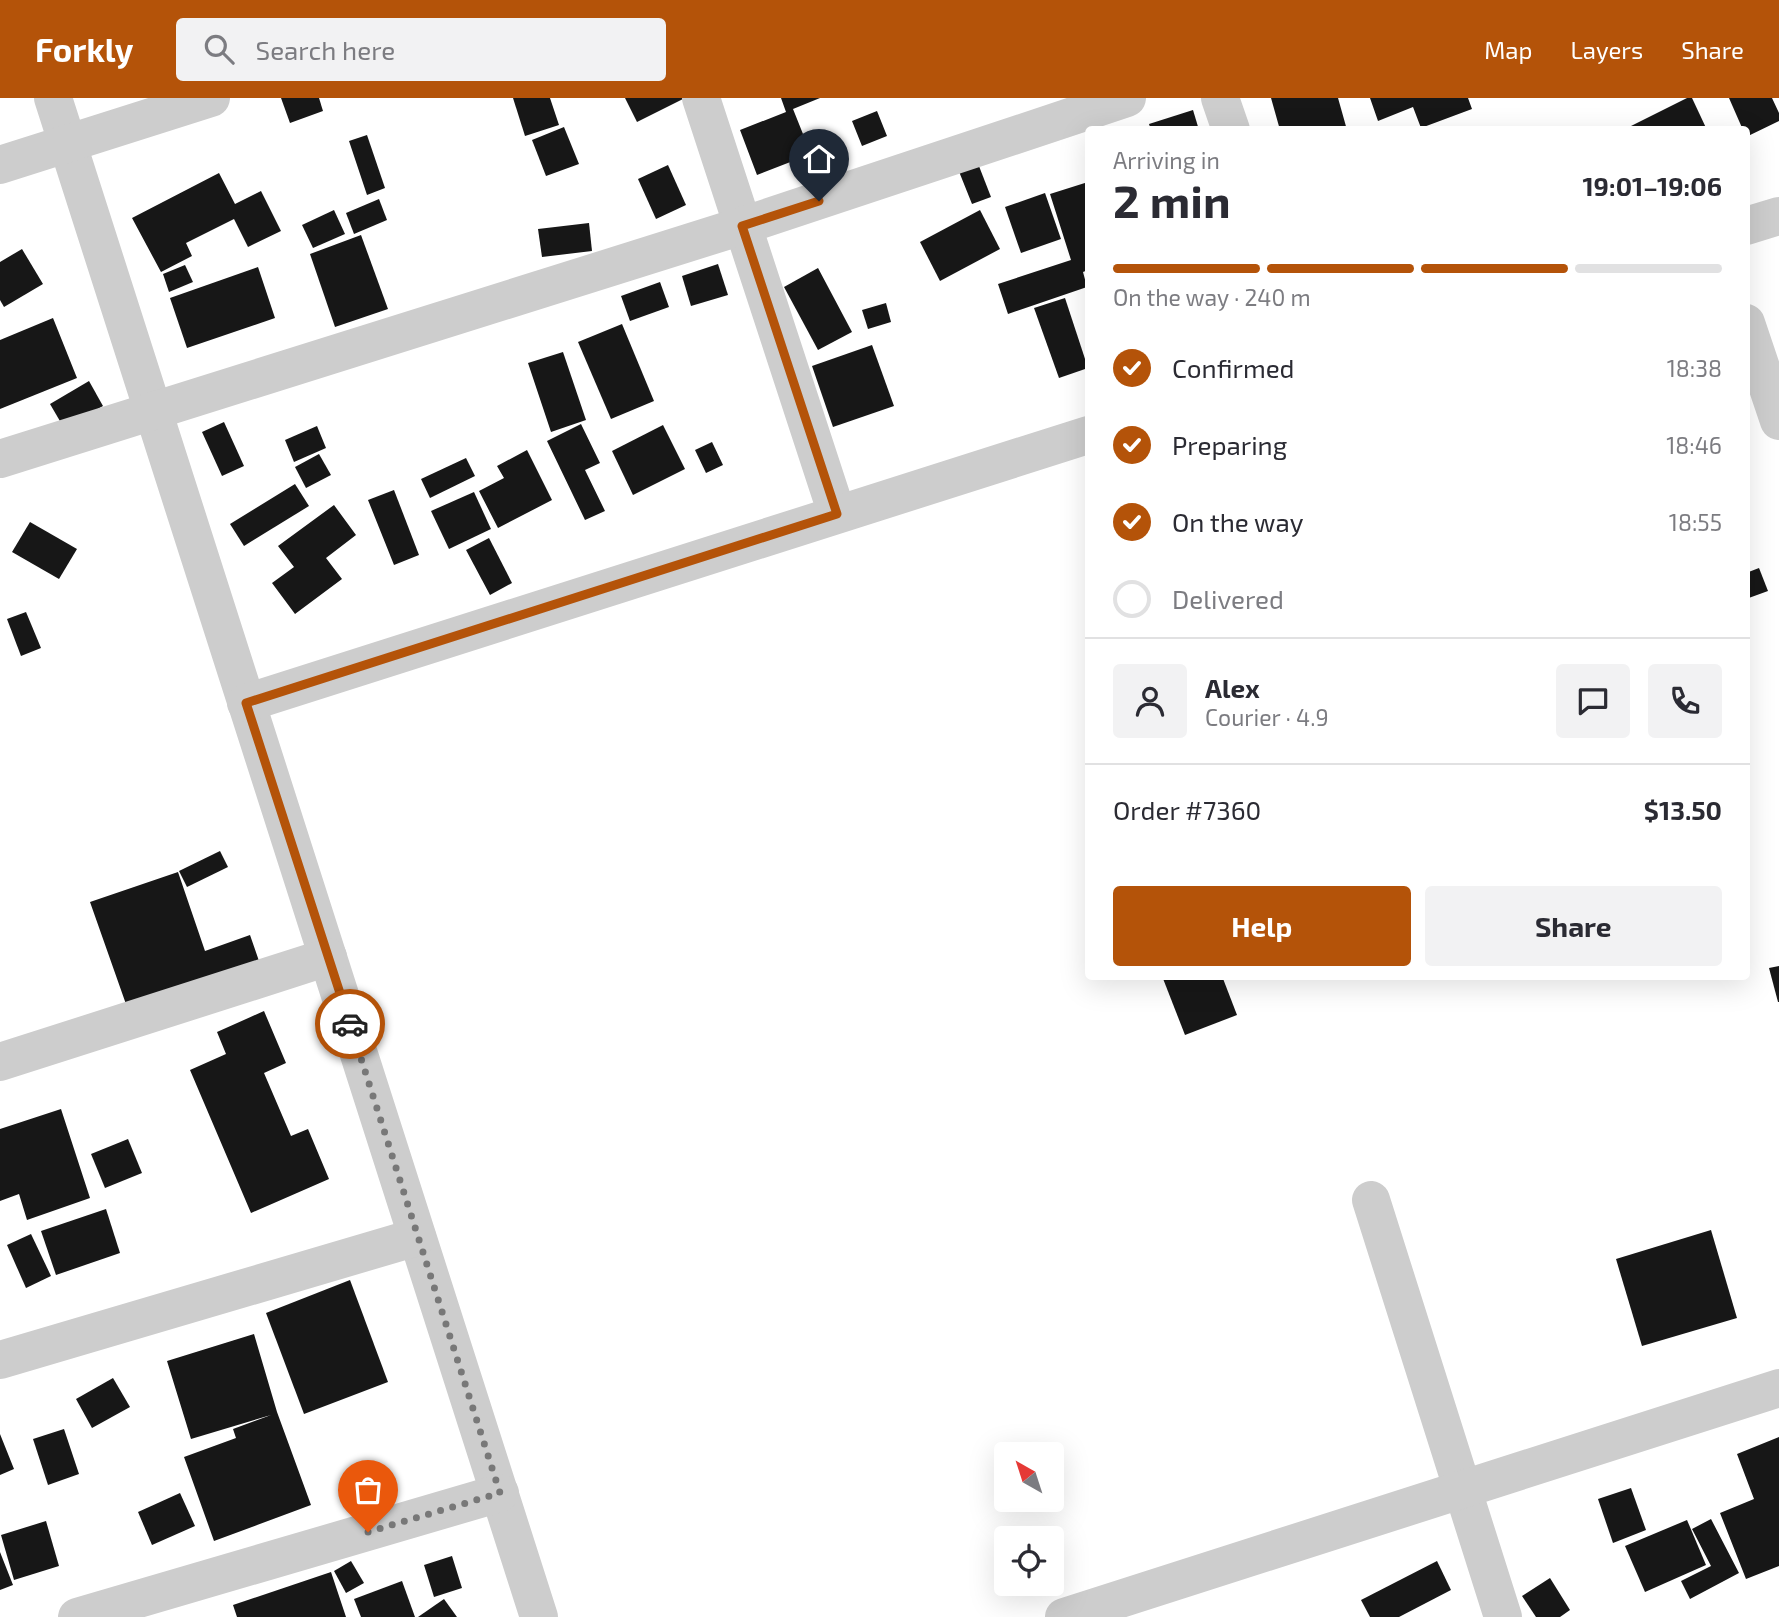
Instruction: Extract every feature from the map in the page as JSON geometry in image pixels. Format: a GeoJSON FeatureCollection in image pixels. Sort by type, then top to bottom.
{"type":"FeatureCollection","features":[{"type":"Feature","properties":{"kind":"street"},"geometry":{"type":"LineString","coordinates":[[53,98],[539,1617]]}},
{"type":"Feature","properties":{"kind":"street"},"geometry":{"type":"LineString","coordinates":[[0,165],[211,98]]}},
{"type":"Feature","properties":{"kind":"street"},"geometry":{"type":"LineString","coordinates":[[701,98],[837,514]]}},
{"type":"Feature","properties":{"kind":"street"},"geometry":{"type":"LineString","coordinates":[[0,460],[742,226],[1127,98]]}},
{"type":"Feature","properties":{"kind":"street"},"geometry":{"type":"LineString","coordinates":[[1220,98],[1230,126]]}},
{"type":"Feature","properties":{"kind":"street"},"geometry":{"type":"LineString","coordinates":[[1750,225],[1779,216]]}},
{"type":"Feature","properties":{"kind":"street"},"geometry":{"type":"LineString","coordinates":[[1750,335],[1779,421]]}},
{"type":"Feature","properties":{"kind":"street"},"geometry":{"type":"LineString","coordinates":[[246,703],[1085,436]]}},
{"type":"Feature","properties":{"kind":"street"},"geometry":{"type":"LineString","coordinates":[[0,1062],[328,957]]}},
{"type":"Feature","properties":{"kind":"street"},"geometry":{"type":"LineString","coordinates":[[1371,1200],[1503,1617]]}},
{"type":"Feature","properties":{"kind":"street"},"geometry":{"type":"LineString","coordinates":[[0,1360],[417,1237]]}},
{"type":"Feature","properties":{"kind":"street"},"geometry":{"type":"LineString","coordinates":[[1064,1617],[1779,1388]]}},
{"type":"Feature","properties":{"kind":"street"},"geometry":{"type":"LineString","coordinates":[[77,1617],[500,1493]]}},
{"type":"Feature","properties":{"kind":"building"},"geometry":{"type":"Polygon","coordinates":[[[281,98],[319,98],[323,111],[290,123],[281,98]]]}},
{"type":"Feature","properties":{"kind":"building"},"geometry":{"type":"Polygon","coordinates":[[[513,98],[550,98],[559,125],[525,136],[513,98]]]}},
{"type":"Feature","properties":{"kind":"building"},"geometry":{"type":"Polygon","coordinates":[[[625,98],[685,98],[637,122],[625,98]]]}},
{"type":"Feature","properties":{"kind":"building"},"geometry":{"type":"Polygon","coordinates":[[[781,98],[820,98],[793,109],[811,154],[757,175],[740,130],[786,112],[781,98]]]}},
{"type":"Feature","properties":{"kind":"building"},"geometry":{"type":"Polygon","coordinates":[[[1271,98],[1338,98],[1346,126],[1279,126],[1271,98]]]}},
{"type":"Feature","properties":{"kind":"building"},"geometry":{"type":"Polygon","coordinates":[[[1370,98],[1468,98],[1472,109],[1426,126],[1420,126],[1413,107],[1378,121],[1370,98]]]}},
{"type":"Feature","properties":{"kind":"building"},"geometry":{"type":"Polygon","coordinates":[[[1692,98],[1705,126],[1631,126],[1692,98]]]}},
{"type":"Feature","properties":{"kind":"building"},"geometry":{"type":"Polygon","coordinates":[[[1729,98],[1772,98],[1779,113],[1779,121],[1750,135],[1750,126],[1741,126],[1729,98]]]}},
{"type":"Feature","properties":{"kind":"building"},"geometry":{"type":"Polygon","coordinates":[[[1193,110],[1198,126],[1150,126],[1149,124],[1193,110]]]}},
{"type":"Feature","properties":{"kind":"building"},"geometry":{"type":"Polygon","coordinates":[[[877,111],[887,136],[862,146],[852,121],[877,111]]]}},
{"type":"Feature","properties":{"kind":"building"},"geometry":{"type":"Polygon","coordinates":[[[564,127],[579,164],[546,176],[532,140],[564,127]]]}},
{"type":"Feature","properties":{"kind":"building"},"geometry":{"type":"Polygon","coordinates":[[[367,135],[385,188],[367,195],[349,141],[367,135]]]}},
{"type":"Feature","properties":{"kind":"building"},"geometry":{"type":"Polygon","coordinates":[[[977,161],[991,197],[972,204],[958,169],[977,161]]]}},
{"type":"Feature","properties":{"kind":"building"},"geometry":{"type":"Polygon","coordinates":[[[668,165],[686,205],[656,219],[638,179],[668,165]]]}},
{"type":"Feature","properties":{"kind":"building"},"geometry":{"type":"Polygon","coordinates":[[[219,173],[235,204],[261,191],[281,231],[248,247],[234,219],[186,243],[192,256],[161,272],[132,218],[219,173]]]}},
{"type":"Feature","properties":{"kind":"building"},"geometry":{"type":"Polygon","coordinates":[[[1085,183],[1085,288],[1008,314],[998,284],[1071,260],[1050,194],[1085,183]]]}},
{"type":"Feature","properties":{"kind":"building"},"geometry":{"type":"Polygon","coordinates":[[[1045,193],[1061,239],[1021,253],[1005,207],[1045,193]]]}},
{"type":"Feature","properties":{"kind":"building"},"geometry":{"type":"Polygon","coordinates":[[[379,199],[387,220],[354,234],[346,213],[379,199]]]}},
{"type":"Feature","properties":{"kind":"building"},"geometry":{"type":"Polygon","coordinates":[[[334,210],[345,234],[313,248],[302,225],[334,210]]]}},
{"type":"Feature","properties":{"kind":"building"},"geometry":{"type":"Polygon","coordinates":[[[980,210],[1000,249],[940,281],[920,242],[980,210]]]}},
{"type":"Feature","properties":{"kind":"building"},"geometry":{"type":"Polygon","coordinates":[[[589,223],[592,251],[542,257],[538,229],[589,223]]]}},
{"type":"Feature","properties":{"kind":"building"},"geometry":{"type":"Polygon","coordinates":[[[361,235],[388,309],[335,327],[310,254],[361,235]]]}},
{"type":"Feature","properties":{"kind":"building"},"geometry":{"type":"Polygon","coordinates":[[[22,249],[43,284],[4,307],[0,300],[0,262],[22,249]]]}},
{"type":"Feature","properties":{"kind":"building"},"geometry":{"type":"Polygon","coordinates":[[[718,264],[728,295],[691,306],[682,276],[718,264]]]}},
{"type":"Feature","properties":{"kind":"building"},"geometry":{"type":"Polygon","coordinates":[[[185,265],[193,282],[169,292],[163,274],[185,265]]]}},
{"type":"Feature","properties":{"kind":"building"},"geometry":{"type":"Polygon","coordinates":[[[258,267],[275,318],[187,348],[170,298],[258,267]]]}},
{"type":"Feature","properties":{"kind":"building"},"geometry":{"type":"Polygon","coordinates":[[[818,268],[852,332],[818,350],[784,287],[818,268]]]}},
{"type":"Feature","properties":{"kind":"building"},"geometry":{"type":"Polygon","coordinates":[[[660,282],[669,307],[630,321],[621,296],[660,282]]]}},
{"type":"Feature","properties":{"kind":"building"},"geometry":{"type":"Polygon","coordinates":[[[1065,298],[1085,359],[1085,369],[1059,378],[1034,308],[1065,298]]]}},
{"type":"Feature","properties":{"kind":"building"},"geometry":{"type":"Polygon","coordinates":[[[886,303],[891,322],[868,329],[862,310],[886,303]]]}},
{"type":"Feature","properties":{"kind":"building"},"geometry":{"type":"Polygon","coordinates":[[[53,318],[77,378],[0,409],[0,340],[53,318]]]}},
{"type":"Feature","properties":{"kind":"building"},"geometry":{"type":"Polygon","coordinates":[[[622,324],[654,401],[611,419],[578,342],[622,324]]]}},
{"type":"Feature","properties":{"kind":"building"},"geometry":{"type":"Polygon","coordinates":[[[872,345],[894,406],[833,427],[812,366],[872,345]]]}},
{"type":"Feature","properties":{"kind":"building"},"geometry":{"type":"Polygon","coordinates":[[[563,352],[586,420],[551,432],[528,363],[563,352]]]}},
{"type":"Feature","properties":{"kind":"building"},"geometry":{"type":"Polygon","coordinates":[[[89,381],[103,406],[64,428],[50,404],[89,381]]]}},
{"type":"Feature","properties":{"kind":"building"},"geometry":{"type":"Polygon","coordinates":[[[224,422],[244,466],[222,476],[202,432],[224,422]]]}},
{"type":"Feature","properties":{"kind":"building"},"geometry":{"type":"Polygon","coordinates":[[[581,424],[600,463],[585,470],[605,511],[585,520],[547,441],[581,424]]]}},
{"type":"Feature","properties":{"kind":"building"},"geometry":{"type":"Polygon","coordinates":[[[663,425],[685,469],[633,495],[612,451],[663,425]]]}},
{"type":"Feature","properties":{"kind":"building"},"geometry":{"type":"Polygon","coordinates":[[[317,426],[326,448],[294,462],[285,440],[317,426]]]}},
{"type":"Feature","properties":{"kind":"building"},"geometry":{"type":"Polygon","coordinates":[[[712,442],[723,465],[706,473],[695,450],[712,442]]]}},
{"type":"Feature","properties":{"kind":"building"},"geometry":{"type":"Polygon","coordinates":[[[527,450],[552,500],[498,528],[479,491],[504,478],[497,466],[527,450]]]}},
{"type":"Feature","properties":{"kind":"building"},"geometry":{"type":"Polygon","coordinates":[[[319,454],[331,475],[306,488],[295,467],[319,454]]]}},
{"type":"Feature","properties":{"kind":"building"},"geometry":{"type":"Polygon","coordinates":[[[466,458],[475,476],[430,498],[421,479],[466,458]]]}},
{"type":"Feature","properties":{"kind":"building"},"geometry":{"type":"Polygon","coordinates":[[[295,484],[309,506],[244,546],[230,524],[295,484]]]}},
{"type":"Feature","properties":{"kind":"building"},"geometry":{"type":"Polygon","coordinates":[[[394,490],[419,555],[394,565],[368,500],[394,490]]]}},
{"type":"Feature","properties":{"kind":"building"},"geometry":{"type":"Polygon","coordinates":[[[474,492],[491,529],[449,549],[431,511],[474,492]]]}},
{"type":"Feature","properties":{"kind":"building"},"geometry":{"type":"Polygon","coordinates":[[[334,505],[356,535],[326,558],[342,579],[295,614],[272,583],[294,567],[278,546],[334,505]]]}},
{"type":"Feature","properties":{"kind":"building"},"geometry":{"type":"Polygon","coordinates":[[[30,522],[77,549],[59,579],[12,552],[30,522]]]}},
{"type":"Feature","properties":{"kind":"building"},"geometry":{"type":"Polygon","coordinates":[[[489,538],[512,583],[490,595],[466,550],[489,538]]]}},
{"type":"Feature","properties":{"kind":"building"},"geometry":{"type":"Polygon","coordinates":[[[1759,568],[1768,591],[1750,598],[1750,571],[1759,568]]]}},
{"type":"Feature","properties":{"kind":"building"},"geometry":{"type":"Polygon","coordinates":[[[26,612],[41,648],[21,656],[7,619],[26,612]]]}},
{"type":"Feature","properties":{"kind":"building"},"geometry":{"type":"Polygon","coordinates":[[[220,851],[228,867],[187,887],[179,871],[220,851]]]}},
{"type":"Feature","properties":{"kind":"building"},"geometry":{"type":"Polygon","coordinates":[[[178,872],[205,951],[250,935],[259,961],[127,1007],[90,902],[178,872]]]}},
{"type":"Feature","properties":{"kind":"building"},"geometry":{"type":"Polygon","coordinates":[[[1779,966],[1779,1002],[1778,1002],[1769,968],[1779,966]]]}},
{"type":"Feature","properties":{"kind":"building"},"geometry":{"type":"Polygon","coordinates":[[[1164,980],[1224,980],[1237,1015],[1185,1035],[1164,980]]]}},
{"type":"Feature","properties":{"kind":"building"},"geometry":{"type":"Polygon","coordinates":[[[264,1011],[286,1063],[264,1073],[291,1136],[308,1129],[329,1179],[251,1213],[190,1070],[226,1054],[217,1032],[264,1011]]]}},
{"type":"Feature","properties":{"kind":"building"},"geometry":{"type":"Polygon","coordinates":[[[61,1109],[90,1198],[27,1220],[19,1194],[0,1201],[0,1129],[61,1109]]]}},
{"type":"Feature","properties":{"kind":"building"},"geometry":{"type":"Polygon","coordinates":[[[128,1139],[142,1173],[105,1188],[91,1154],[128,1139]]]}},
{"type":"Feature","properties":{"kind":"building"},"geometry":{"type":"Polygon","coordinates":[[[106,1209],[120,1253],[56,1275],[41,1231],[106,1209]]]}},
{"type":"Feature","properties":{"kind":"building"},"geometry":{"type":"Polygon","coordinates":[[[1711,1230],[1737,1318],[1642,1346],[1616,1259],[1711,1230]]]}},
{"type":"Feature","properties":{"kind":"building"},"geometry":{"type":"Polygon","coordinates":[[[31,1234],[51,1276],[26,1288],[7,1245],[31,1234]]]}},
{"type":"Feature","properties":{"kind":"building"},"geometry":{"type":"Polygon","coordinates":[[[350,1280],[388,1382],[304,1414],[266,1313],[350,1280]]]}},
{"type":"Feature","properties":{"kind":"building"},"geometry":{"type":"Polygon","coordinates":[[[254,1334],[277,1412],[311,1505],[214,1541],[184,1457],[236,1438],[233,1429],[271,1415],[191,1439],[167,1361],[254,1334]]]}},
{"type":"Feature","properties":{"kind":"building"},"geometry":{"type":"Polygon","coordinates":[[[113,1378],[130,1407],[92,1428],[76,1399],[113,1378]]]}},
{"type":"Feature","properties":{"kind":"building"},"geometry":{"type":"Polygon","coordinates":[[[64,1429],[79,1474],[48,1485],[33,1439],[64,1429]]]}},
{"type":"Feature","properties":{"kind":"building"},"geometry":{"type":"Polygon","coordinates":[[[0,1434],[14,1469],[0,1475],[0,1434]]]}},
{"type":"Feature","properties":{"kind":"building"},"geometry":{"type":"Polygon","coordinates":[[[1779,1437],[1779,1566],[1746,1579],[1720,1513],[1754,1499],[1737,1454],[1779,1437]]]}},
{"type":"Feature","properties":{"kind":"building"},"geometry":{"type":"Polygon","coordinates":[[[1631,1488],[1646,1530],[1613,1543],[1598,1499],[1631,1488]]]}},
{"type":"Feature","properties":{"kind":"building"},"geometry":{"type":"Polygon","coordinates":[[[180,1493],[195,1526],[152,1545],[138,1512],[180,1493]]]}},
{"type":"Feature","properties":{"kind":"building"},"geometry":{"type":"Polygon","coordinates":[[[1711,1519],[1739,1573],[1690,1599],[1681,1581],[1711,1566],[1692,1529],[1711,1519]]]}},
{"type":"Feature","properties":{"kind":"building"},"geometry":{"type":"Polygon","coordinates":[[[1687,1520],[1706,1565],[1645,1592],[1625,1546],[1687,1520]]]}},
{"type":"Feature","properties":{"kind":"building"},"geometry":{"type":"Polygon","coordinates":[[[46,1521],[59,1566],[14,1580],[1,1535],[46,1521]]]}},
{"type":"Feature","properties":{"kind":"building"},"geometry":{"type":"Polygon","coordinates":[[[0,1552],[13,1585],[0,1590],[0,1552]]]}},
{"type":"Feature","properties":{"kind":"building"},"geometry":{"type":"Polygon","coordinates":[[[452,1556],[462,1588],[434,1597],[424,1565],[452,1556]]]}},
{"type":"Feature","properties":{"kind":"building"},"geometry":{"type":"Polygon","coordinates":[[[351,1561],[364,1583],[346,1593],[334,1571],[351,1561]]]}},
{"type":"Feature","properties":{"kind":"building"},"geometry":{"type":"Polygon","coordinates":[[[1437,1561],[1451,1590],[1399,1617],[1370,1617],[1361,1600],[1437,1561]]]}},
{"type":"Feature","properties":{"kind":"building"},"geometry":{"type":"Polygon","coordinates":[[[331,1572],[346,1617],[237,1617],[233,1605],[331,1572]]]}},
{"type":"Feature","properties":{"kind":"building"},"geometry":{"type":"Polygon","coordinates":[[[1550,1578],[1570,1610],[1560,1617],[1536,1617],[1522,1596],[1550,1578]]]}},
{"type":"Feature","properties":{"kind":"building"},"geometry":{"type":"Polygon","coordinates":[[[402,1581],[415,1617],[361,1617],[354,1599],[402,1581]]]}},
{"type":"Feature","properties":{"kind":"building"},"geometry":{"type":"Polygon","coordinates":[[[444,1599],[457,1617],[418,1617],[444,1599]]]}},
{"type":"Feature","properties":{"kind":"way so far"},"geometry":{"type":"LineString","coordinates":[[350,1024],[500,1493],[368,1532]]}},
{"type":"Feature","properties":{"kind":"route"},"geometry":{"type":"LineString","coordinates":[[350,1024],[246,703],[837,514],[742,226],[819,201]]}}]}
